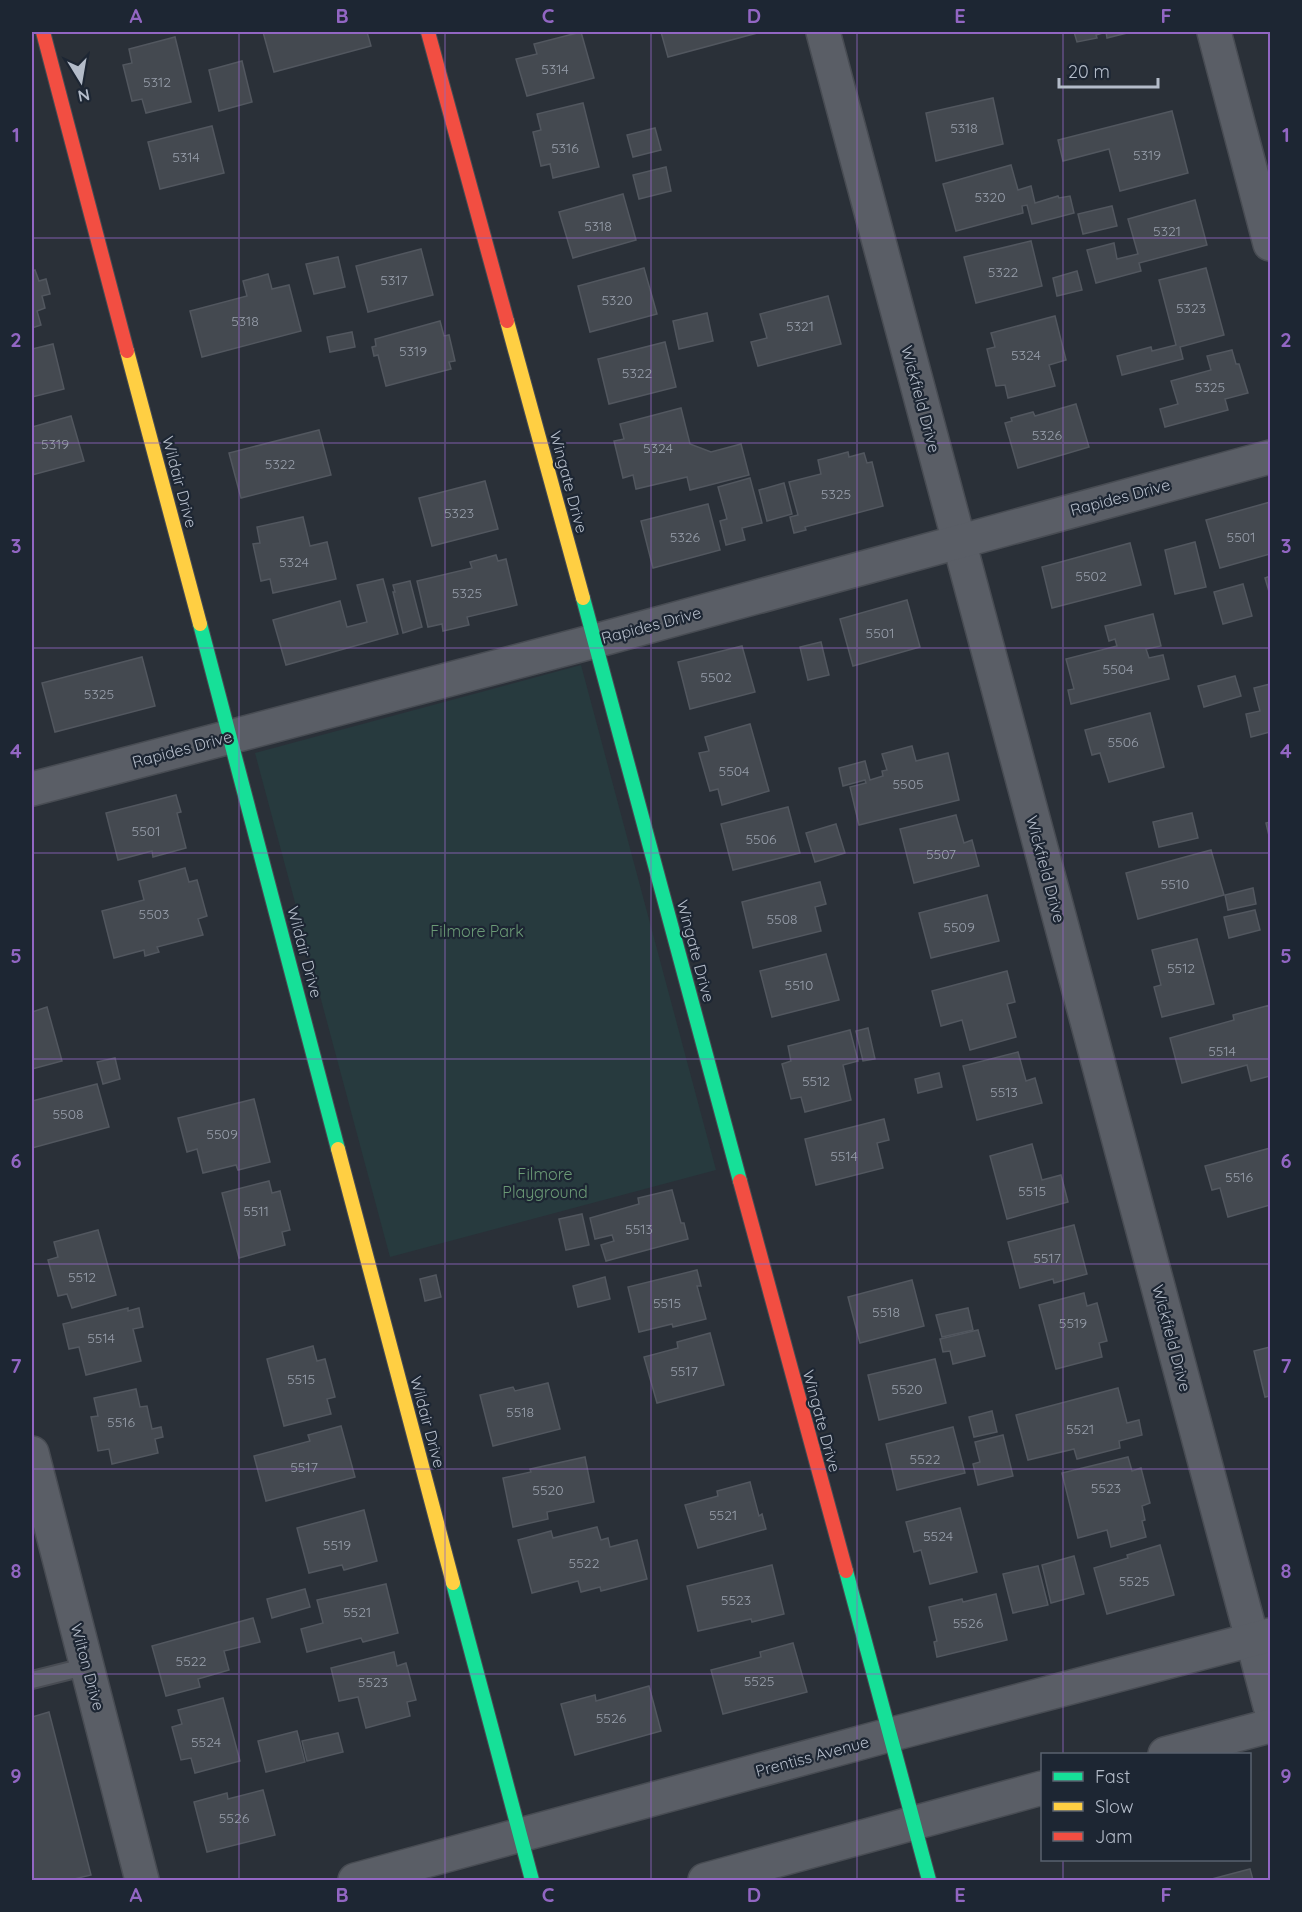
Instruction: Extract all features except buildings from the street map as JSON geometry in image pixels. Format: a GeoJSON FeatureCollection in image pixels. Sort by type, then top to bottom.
{"type":"FeatureCollection","features":[{"type":"Feature","properties":{"kind":"street","name":"Wildair Drive"},"geometry":{"type":"LineString","coordinates":[[44,32],[532,1881]]}},
{"type":"Feature","properties":{"kind":"street","name":"Wingate Drive"},"geometry":{"type":"LineString","coordinates":[[428,32],[595,640],[930,1881]]}},
{"type":"Feature","properties":{"kind":"street","name":"Wickfield Drive"},"geometry":{"type":"LineString","coordinates":[[823,32],[958,541],[1262,1638],[1270,1706]]}},
{"type":"Feature","properties":{"kind":"street"},"geometry":{"type":"LineString","coordinates":[[1214,32],[1270,244]]}},
{"type":"Feature","properties":{"kind":"street","name":"Rapides Drive"},"geometry":{"type":"LineString","coordinates":[[32,789],[1270,458]]}},
{"type":"Feature","properties":{"kind":"street","name":"Wilton Drive"},"geometry":{"type":"LineString","coordinates":[[32,1453],[142,1881]]}},
{"type":"Feature","properties":{"kind":"street","name":"Prentiss Avenue"},"geometry":{"type":"LineString","coordinates":[[355,1881],[889,1735],[1262,1638]]}},
{"type":"Feature","properties":{"kind":"street"},"geometry":{"type":"LineString","coordinates":[[1173,1753],[1270,1726]]}},
{"type":"Feature","properties":{"kind":"street"},"geometry":{"type":"LineString","coordinates":[[705,1881],[1041,1788]]}},
{"type":"Feature","properties":{"kind":"lane"},"geometry":{"type":"LineString","coordinates":[[32,1680],[88,1666]]}},
{"type":"Feature","properties":{"kind":"green space","name":"Filmore Park"},"geometry":{"type":"Polygon","coordinates":[[[581,665],[716,1170],[390,1257],[255,753],[581,665]]]}},
{"type":"Feature","properties":{"kind":"traffic: fast"},"geometry":{"type":"LineString","coordinates":[[583,598],[740,1181]]}},
{"type":"Feature","properties":{"kind":"traffic: fast"},"geometry":{"type":"LineString","coordinates":[[200,624],[338,1149]]}},
{"type":"Feature","properties":{"kind":"traffic: fast"},"geometry":{"type":"LineString","coordinates":[[846,1571],[929,1880]]}},
{"type":"Feature","properties":{"kind":"traffic: fast"},"geometry":{"type":"LineString","coordinates":[[453,1583],[532,1880]]}},
{"type":"Feature","properties":{"kind":"traffic: slow"},"geometry":{"type":"LineString","coordinates":[[507,321],[583,598]]}},
{"type":"Feature","properties":{"kind":"traffic: slow"},"geometry":{"type":"LineString","coordinates":[[127,351],[200,624]]}},
{"type":"Feature","properties":{"kind":"traffic: slow"},"geometry":{"type":"LineString","coordinates":[[338,1149],[453,1583]]}},
{"type":"Feature","properties":{"kind":"traffic: jam"},"geometry":{"type":"LineString","coordinates":[[43,32],[127,351]]}},
{"type":"Feature","properties":{"kind":"traffic: jam"},"geometry":{"type":"LineString","coordinates":[[428,32],[507,321]]}},
{"type":"Feature","properties":{"kind":"traffic: jam"},"geometry":{"type":"LineString","coordinates":[[740,1181],[846,1571]]}},
{"type":"Feature","properties":{"kind":"park label","name":"Filmore Playground"},"geometry":{"type":"Point","coordinates":[545,1183]}}]}
